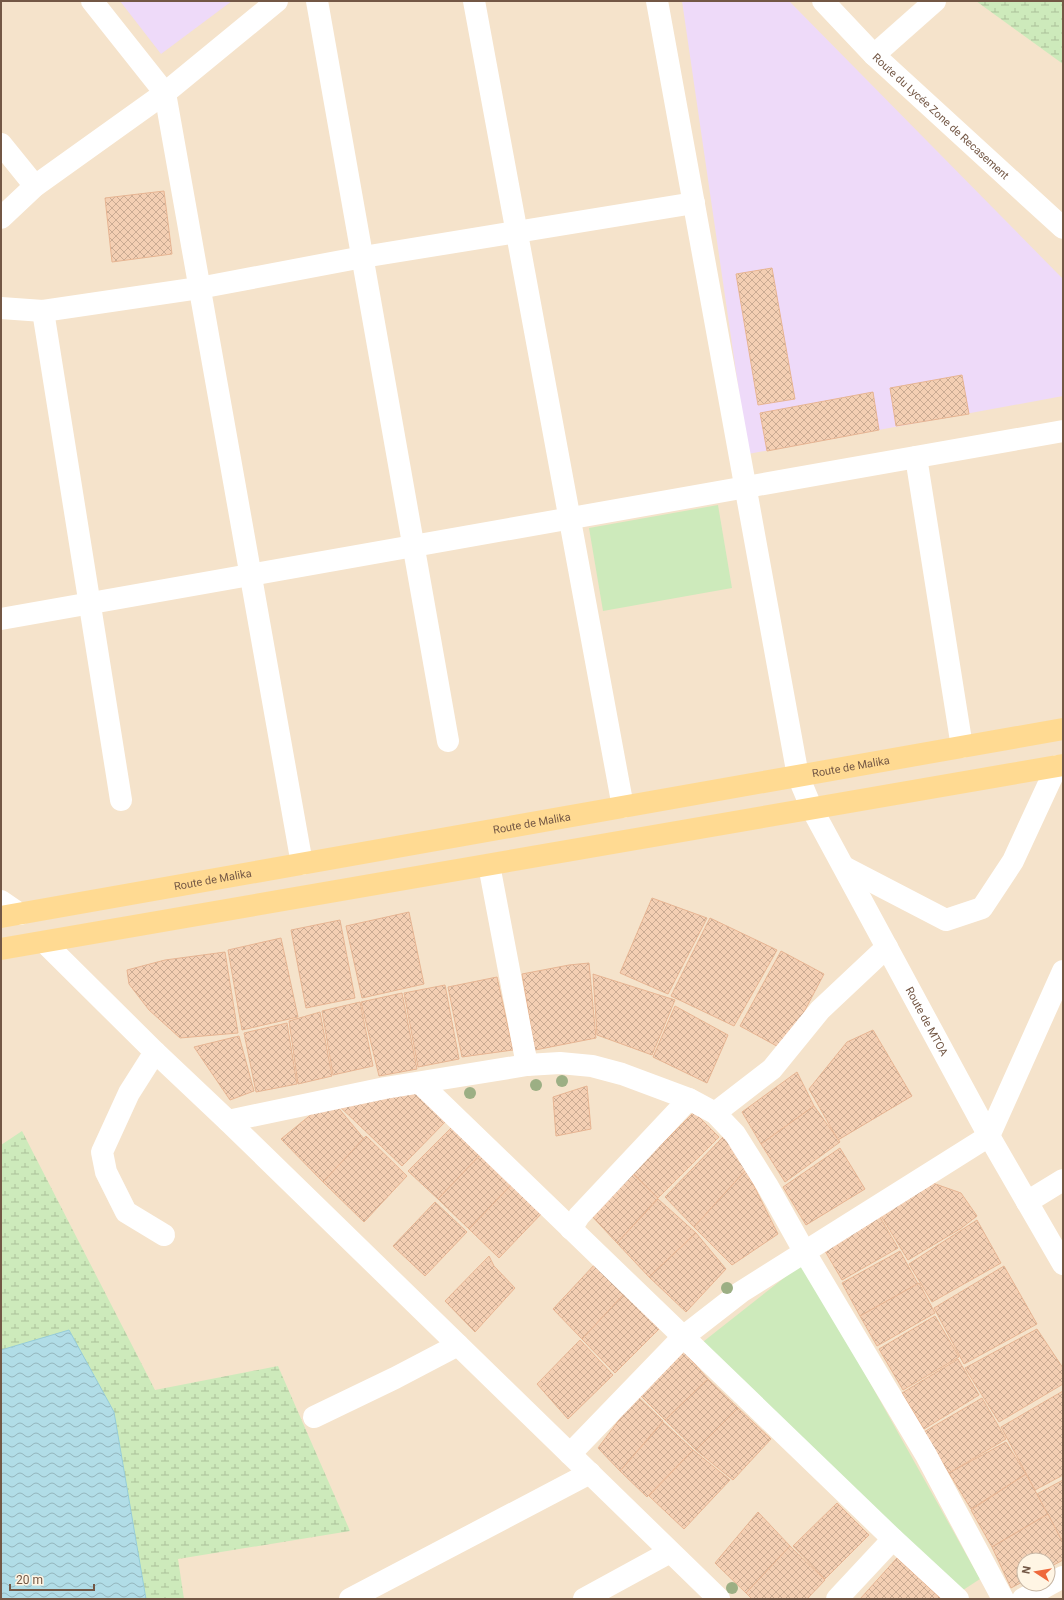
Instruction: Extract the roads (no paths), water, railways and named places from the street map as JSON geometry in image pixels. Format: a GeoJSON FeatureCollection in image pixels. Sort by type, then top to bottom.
{"type":"FeatureCollection","features":[{"type":"Feature","properties":{"kind":"main road","name":"Route de Malika"},"geometry":{"type":"LineString","coordinates":[[10,916],[1063,729]]}},
{"type":"Feature","properties":{"kind":"main road"},"geometry":{"type":"LineString","coordinates":[[1,949],[1060,766]]}},
{"type":"Feature","properties":{"kind":"street"},"geometry":{"type":"LineString","coordinates":[[92,1],[164,93],[302,864]]}},
{"type":"Feature","properties":{"kind":"street"},"geometry":{"type":"LineString","coordinates":[[1,218],[35,186],[164,93],[278,1]]}},
{"type":"Feature","properties":{"kind":"street"},"geometry":{"type":"LineString","coordinates":[[317,1],[448,742]]}},
{"type":"Feature","properties":{"kind":"street"},"geometry":{"type":"LineString","coordinates":[[474,1],[623,807]]}},
{"type":"Feature","properties":{"kind":"street","name":"Route de MTOA"},"geometry":{"type":"LineString","coordinates":[[657,1],[798,776],[812,809],[989,1136],[1063,1264]]}},
{"type":"Feature","properties":{"kind":"street","name":"Route du Lycée Zone de Recasement"},"geometry":{"type":"LineString","coordinates":[[823,1],[874,55],[1063,228]]}},
{"type":"Feature","properties":{"kind":"street"},"geometry":{"type":"LineString","coordinates":[[874,55],[935,1]]}},
{"type":"Feature","properties":{"kind":"street"},"geometry":{"type":"LineString","coordinates":[[1,144],[35,186]]}},
{"type":"Feature","properties":{"kind":"street"},"geometry":{"type":"LineString","coordinates":[[1,308],[43,311],[199,288],[362,256],[694,203]]}},
{"type":"Feature","properties":{"kind":"street"},"geometry":{"type":"LineString","coordinates":[[43,311],[121,800]]}},
{"type":"Feature","properties":{"kind":"street"},"geometry":{"type":"LineString","coordinates":[[1,619],[1063,431]]}},
{"type":"Feature","properties":{"kind":"street"},"geometry":{"type":"LineString","coordinates":[[916,457],[962,747]]}},
{"type":"Feature","properties":{"kind":"street"},"geometry":{"type":"LineString","coordinates":[[844,867],[946,920],[982,908],[1013,861],[1060,766]]}},
{"type":"Feature","properties":{"kind":"street"},"geometry":{"type":"LineString","coordinates":[[489,865],[527,1065]]}},
{"type":"Feature","properties":{"kind":"street"},"geometry":{"type":"LineString","coordinates":[[1,901],[10,916]]}},
{"type":"Feature","properties":{"kind":"street"},"geometry":{"type":"LineString","coordinates":[[44,942],[155,1052],[228,1121],[719,1599]]}},
{"type":"Feature","properties":{"kind":"street"},"geometry":{"type":"LineString","coordinates":[[715,1113],[772,1069],[820,1010],[887,947]]}},
{"type":"Feature","properties":{"kind":"street"},"geometry":{"type":"LineString","coordinates":[[570,1454],[683,1337],[741,1292],[989,1136],[1063,971]]}},
{"type":"Feature","properties":{"kind":"street"},"geometry":{"type":"LineString","coordinates":[[155,1052],[129,1093],[102,1152],[106,1172],[126,1212],[164,1235]]}},
{"type":"Feature","properties":{"kind":"street"},"geometry":{"type":"LineString","coordinates":[[228,1121],[356,1094],[527,1065],[560,1063],[592,1066],[622,1074],[689,1099],[715,1113],[735,1134],[748,1152],[804,1251],[926,1455],[1003,1599]]}},
{"type":"Feature","properties":{"kind":"street"},"geometry":{"type":"LineString","coordinates":[[420,1083],[893,1539],[958,1599]]}},
{"type":"Feature","properties":{"kind":"street"},"geometry":{"type":"LineString","coordinates":[[572,1229],[579,1216],[689,1099]]}},
{"type":"Feature","properties":{"kind":"street"},"geometry":{"type":"LineString","coordinates":[[1027,1202],[1063,1180]]}},
{"type":"Feature","properties":{"kind":"street"},"geometry":{"type":"LineString","coordinates":[[314,1417],[458,1345]]}},
{"type":"Feature","properties":{"kind":"street"},"geometry":{"type":"LineString","coordinates":[[350,1599],[590,1473]]}},
{"type":"Feature","properties":{"kind":"street"},"geometry":{"type":"LineString","coordinates":[[837,1599],[893,1539]]}},
{"type":"Feature","properties":{"kind":"street"},"geometry":{"type":"LineString","coordinates":[[584,1599],[670,1552]]}},
{"type":"Feature","properties":{"kind":"street"},"geometry":{"type":"LineString","coordinates":[[1023,1599],[1063,1577]]}},
{"type":"Feature","properties":{"kind":"water"},"geometry":{"type":"Polygon","coordinates":[[[69,1330],[114,1412],[146,1599],[1,1599],[1,1350],[69,1330]]]}}]}
